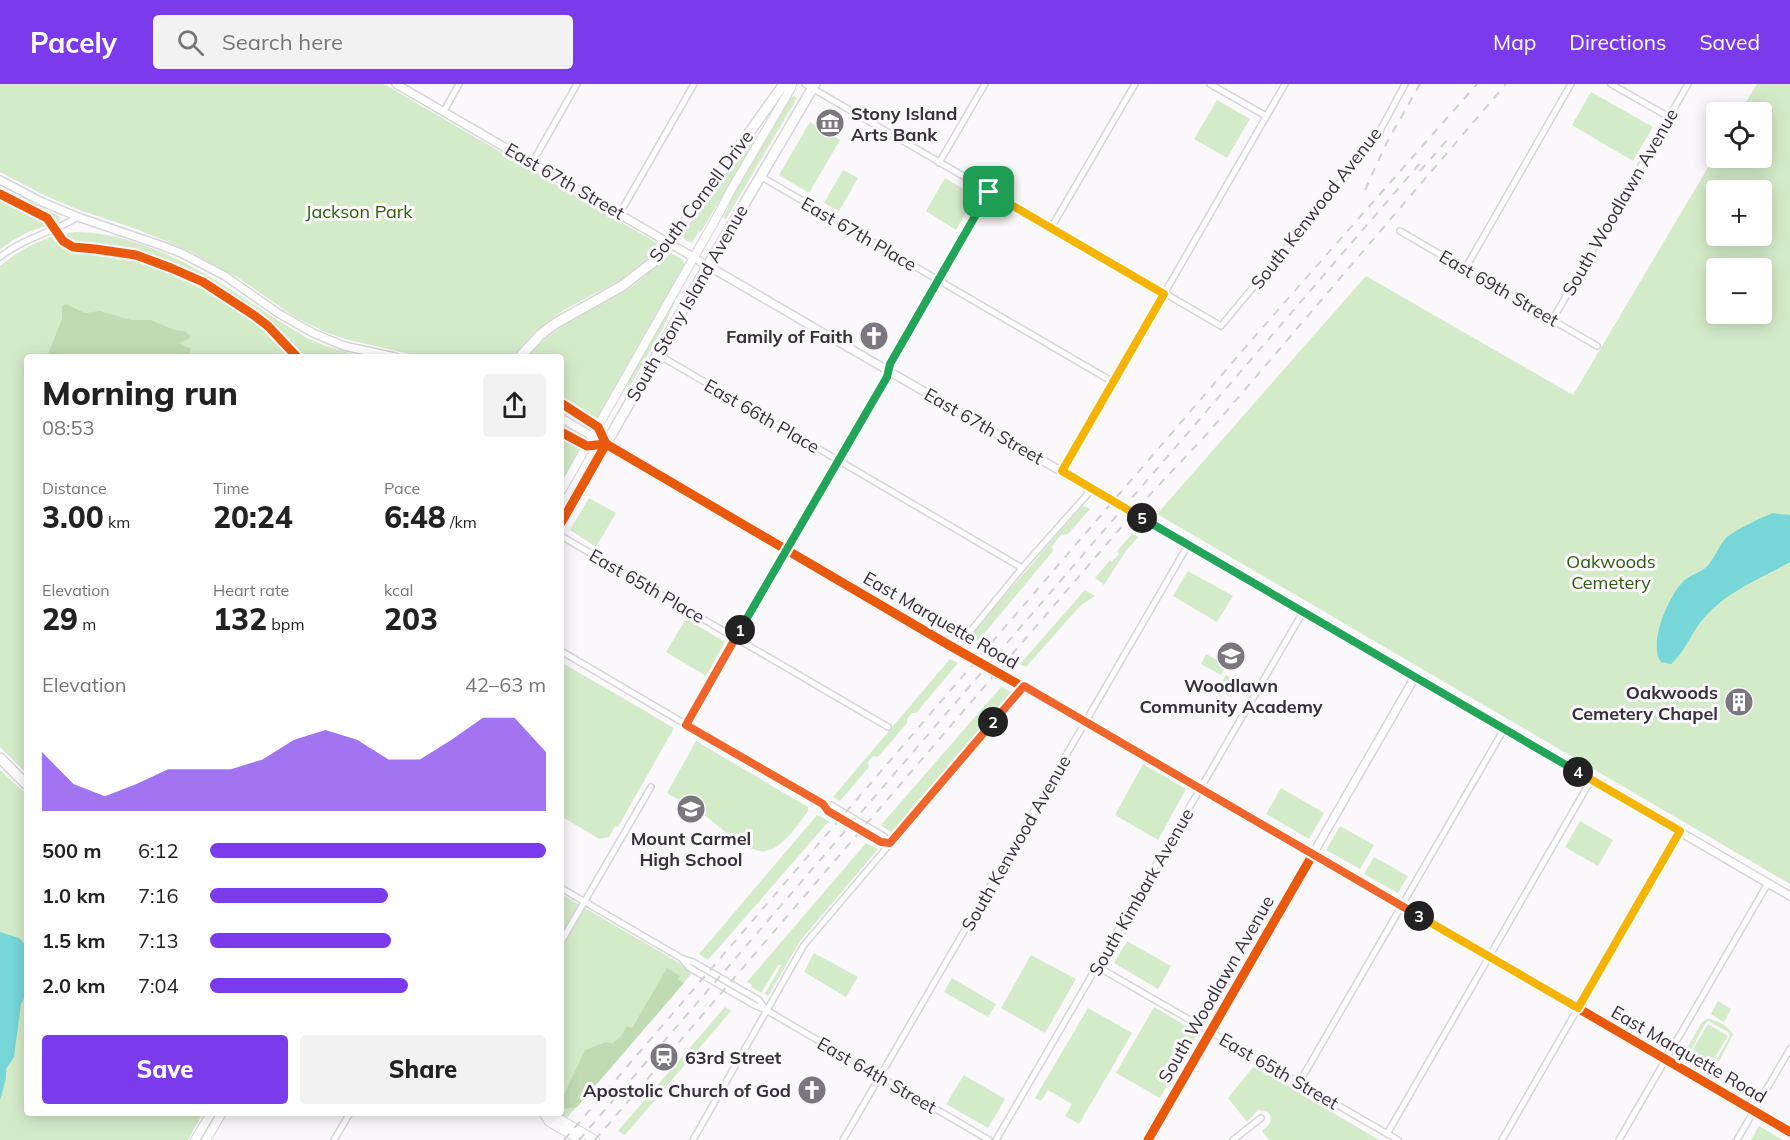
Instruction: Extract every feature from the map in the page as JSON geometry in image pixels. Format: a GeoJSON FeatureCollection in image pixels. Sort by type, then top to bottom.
{"type":"FeatureCollection","features":[{"type":"Feature","properties":{"kind":"highway","name":"South Cornell Drive"},"geometry":{"type":"LineString","coordinates":[[523,354],[540,335],[556,323],[632,279],[652,263],[670,243],[784,84]]}},
{"type":"Feature","properties":{"kind":"highway","name":"South Stony Island Avenue"},"geometry":{"type":"LineString","coordinates":[[564,518],[810,86]]}},
{"type":"Feature","properties":{"kind":"highway"},"geometry":{"type":"LineString","coordinates":[[0,758],[24,782]]}},
{"type":"Feature","properties":{"kind":"main road","name":"South Stony Island Avenue"},"geometry":{"type":"LineString","coordinates":[[564,486],[792,84]]}},
{"type":"Feature","properties":{"kind":"main road"},"geometry":{"type":"LineString","coordinates":[[195,1140],[208,1116]]}},
{"type":"Feature","properties":{"kind":"main road"},"geometry":{"type":"LineString","coordinates":[[206,1140],[220,1116]]}},
{"type":"Feature","properties":{"kind":"main road"},"geometry":{"type":"LineString","coordinates":[[544,1116],[549,1122],[580,1140]]}},
{"type":"Feature","properties":{"kind":"main road"},"geometry":{"type":"LineString","coordinates":[[555,1116],[594,1140]]}},
{"type":"Feature","properties":{"kind":"street","name":"East 67th Street"},"geometry":{"type":"LineString","coordinates":[[396,84],[1790,896]]}},
{"type":"Feature","properties":{"kind":"street"},"geometry":{"type":"LineString","coordinates":[[444,111],[459,84]]}},
{"type":"Feature","properties":{"kind":"street"},"geometry":{"type":"LineString","coordinates":[[532,163],[577,84]]}},
{"type":"Feature","properties":{"kind":"street"},"geometry":{"type":"LineString","coordinates":[[620,213],[694,84]]}},
{"type":"Feature","properties":{"kind":"street"},"geometry":{"type":"LineString","coordinates":[[939,163],[985,84]]}},
{"type":"Feature","properties":{"kind":"street"},"geometry":{"type":"LineString","coordinates":[[1051,228],[1135,84]]}},
{"type":"Feature","properties":{"kind":"street"},"geometry":{"type":"LineString","coordinates":[[1210,84],[1266,116]]}},
{"type":"Feature","properties":{"kind":"street"},"geometry":{"type":"LineString","coordinates":[[1062,471],[1285,84]]}},
{"type":"Feature","properties":{"kind":"street","name":"South Kenwood Avenue"},"geometry":{"type":"LineString","coordinates":[[1164,294],[1221,326],[1375,140],[1405,84]]}},
{"type":"Feature","properties":{"kind":"street"},"geometry":{"type":"LineString","coordinates":[[1465,268],[1571,84]]}},
{"type":"Feature","properties":{"kind":"street"},"geometry":{"type":"LineString","coordinates":[[1611,84],[1669,117]]}},
{"type":"Feature","properties":{"kind":"street","name":"South Woodlawn Avenue"},"geometry":{"type":"LineString","coordinates":[[1552,319],[1688,84]]}},
{"type":"Feature","properties":{"kind":"street"},"geometry":{"type":"LineString","coordinates":[[810,86],[1164,294]]}},
{"type":"Feature","properties":{"kind":"street","name":"East 67th Place"},"geometry":{"type":"LineString","coordinates":[[760,176],[1113,382]]}},
{"type":"Feature","properties":{"kind":"street"},"geometry":{"type":"LineString","coordinates":[[0,180],[42,202],[78,217],[181,253],[225,276],[278,313],[313,333],[344,346],[381,354]]}},
{"type":"Feature","properties":{"kind":"street"},"geometry":{"type":"LineString","coordinates":[[686,725],[887,377],[890,364],[989,192]]}},
{"type":"Feature","properties":{"kind":"street"},"geometry":{"type":"LineString","coordinates":[[0,257],[20,243],[64,226],[78,217]]}},
{"type":"Feature","properties":{"kind":"street","name":"East 69th Street"},"geometry":{"type":"LineString","coordinates":[[1400,231],[1597,346]]}},
{"type":"Feature","properties":{"kind":"street","name":"East 66th Place"},"geometry":{"type":"LineString","coordinates":[[657,354],[1022,568]]}},
{"type":"Feature","properties":{"kind":"street","name":"East Marquette Road"},"geometry":{"type":"LineString","coordinates":[[564,420],[1790,1132]]}},
{"type":"Feature","properties":{"kind":"street"},"geometry":{"type":"LineString","coordinates":[[956,649],[1022,568],[1092,489]]}},
{"type":"Feature","properties":{"kind":"street","name":"East 65th Place"},"geometry":{"type":"LineString","coordinates":[[564,538],[888,727]]}},
{"type":"Feature","properties":{"kind":"street","name":"South Kenwood Avenue"},"geometry":{"type":"LineString","coordinates":[[843,1140],[1188,545]]}},
{"type":"Feature","properties":{"kind":"street","name":"South Kimbark Avenue"},"geometry":{"type":"LineString","coordinates":[[996,1140],[1303,612]]}},
{"type":"Feature","properties":{"kind":"street"},"geometry":{"type":"LineString","coordinates":[[564,653],[823,804],[828,811],[881,842],[890,843]]}},
{"type":"Feature","properties":{"kind":"street","name":"South Woodlawn Avenue"},"geometry":{"type":"LineString","coordinates":[[1148,1140],[1415,677]]}},
{"type":"Feature","properties":{"kind":"street"},"geometry":{"type":"LineString","coordinates":[[693,1140],[804,945],[1024,686]]}},
{"type":"Feature","properties":{"kind":"street"},"geometry":{"type":"LineString","coordinates":[[1299,1083],[1504,729]]}},
{"type":"Feature","properties":{"kind":"street"},"geometry":{"type":"LineString","coordinates":[[1387,1134],[1591,780]]}},
{"type":"Feature","properties":{"kind":"street"},"geometry":{"type":"LineString","coordinates":[[564,937],[651,787]]}},
{"type":"Feature","properties":{"kind":"street"},"geometry":{"type":"LineString","coordinates":[[1502,1140],[1680,831]]}},
{"type":"Feature","properties":{"kind":"street"},"geometry":{"type":"LineString","coordinates":[[1619,1140],[1768,883]]}},
{"type":"Feature","properties":{"kind":"street","name":"East 64th Street"},"geometry":{"type":"LineString","coordinates":[[564,890],[681,958],[693,962],[759,1000],[766,1010],[989,1140]]}},
{"type":"Feature","properties":{"kind":"street","name":"East 65th Street"},"geometry":{"type":"LineString","coordinates":[[1098,967],[1398,1140]]}},
{"type":"Feature","properties":{"kind":"street"},"geometry":{"type":"LineString","coordinates":[[1737,1140],[1790,1049]]}},
{"type":"Feature","properties":{"kind":"street"},"geometry":{"type":"LineString","coordinates":[[334,1140],[348,1116]]}},
{"type":"Feature","properties":{"kind":"street"},"geometry":{"type":"LineString","coordinates":[[1233,1140],[1261,1118]]}},
{"type":"Feature","properties":{"kind":"green space","name":"Jackson Park"},"geometry":{"type":"Polygon","coordinates":[[[0,84],[384,84],[657,243],[658,248],[631,274],[556,316],[533,335],[516,354],[409,354],[325,332],[295,317],[240,279],[187,250],[139,230],[79,210],[0,172],[0,84]]]}},
{"type":"Feature","properties":{"kind":"green space","name":"Oakwoods Cemetery"},"geometry":{"type":"Polygon","coordinates":[[[1757,84],[1790,84],[1790,884],[1157,514],[1366,276],[1573,395],[1708,168],[1772,168],[1772,102],[1746,102],[1757,84]]]}},
{"type":"Feature","properties":{"kind":"green space"},"geometry":{"type":"Polygon","coordinates":[[[1591,92],[1653,127],[1633,161],[1572,125],[1591,92]]]}},
{"type":"Feature","properties":{"kind":"green space"},"geometry":{"type":"Polygon","coordinates":[[[792,96],[797,98],[726,219],[723,218],[737,188],[792,96]]]}},
{"type":"Feature","properties":{"kind":"green space"},"geometry":{"type":"Polygon","coordinates":[[[1217,100],[1250,119],[1227,158],[1194,139],[1217,100]]]}},
{"type":"Feature","properties":{"kind":"green space"},"geometry":{"type":"Polygon","coordinates":[[[810,122],[840,140],[809,193],[779,175],[810,122]]]}},
{"type":"Feature","properties":{"kind":"green space"},"geometry":{"type":"Polygon","coordinates":[[[755,135],[758,137],[701,232],[699,231],[692,243],[685,240],[683,236],[755,135]]]}},
{"type":"Feature","properties":{"kind":"green space"},"geometry":{"type":"Polygon","coordinates":[[[843,170],[858,178],[839,211],[824,203],[843,170]]]}},
{"type":"Feature","properties":{"kind":"green space"},"geometry":{"type":"Polygon","coordinates":[[[945,178],[975,196],[956,230],[926,211],[945,178]]]}},
{"type":"Feature","properties":{"kind":"green space"},"geometry":{"type":"Polygon","coordinates":[[[0,187],[59,216],[60,221],[28,232],[0,249],[0,187]]]}},
{"type":"Feature","properties":{"kind":"green space"},"geometry":{"type":"Polygon","coordinates":[[[75,232],[118,237],[166,254],[208,276],[307,338],[353,354],[24,354],[24,771],[0,747],[0,266],[35,243],[75,232]]]}},
{"type":"Feature","properties":{"kind":"green space"},"geometry":{"type":"Polygon","coordinates":[[[671,253],[683,260],[685,266],[593,427],[590,428],[564,413],[564,354],[531,354],[541,342],[575,317],[633,286],[671,253]]]}},
{"type":"Feature","properties":{"kind":"green space"},"geometry":{"type":"Polygon","coordinates":[[[673,301],[675,302],[663,328],[623,398],[632,373],[673,301]]]}},
{"type":"Feature","properties":{"kind":"green space"},"geometry":{"type":"Polygon","coordinates":[[[66,304],[85,313],[100,311],[131,320],[151,320],[174,330],[185,331],[190,336],[179,343],[191,349],[189,354],[48,354],[62,319],[62,306],[66,304]]]}},
{"type":"Feature","properties":{"kind":"green space"},"geometry":{"type":"Polygon","coordinates":[[[564,426],[583,436],[585,441],[564,478],[564,426]]]}},
{"type":"Feature","properties":{"kind":"green space"},"geometry":{"type":"Polygon","coordinates":[[[589,498],[616,513],[596,547],[570,530],[589,498]]]}},
{"type":"Feature","properties":{"kind":"green space"},"geometry":{"type":"Polygon","coordinates":[[[1081,507],[1090,509],[1068,534],[1061,535],[1052,546],[1053,551],[978,641],[970,636],[1081,507]]]}},
{"type":"Feature","properties":{"kind":"green space"},"geometry":{"type":"Polygon","coordinates":[[[1132,534],[1138,537],[1125,552],[1104,585],[1095,578],[1110,560],[1112,562],[1119,554],[1117,551],[1132,534]]]}},
{"type":"Feature","properties":{"kind":"green space"},"geometry":{"type":"Polygon","coordinates":[[[1188,571],[1233,596],[1217,622],[1173,596],[1188,571]]]}},
{"type":"Feature","properties":{"kind":"green space"},"geometry":{"type":"Polygon","coordinates":[[[1085,590],[1095,596],[1080,606],[1026,667],[1020,664],[1085,590]]]}},
{"type":"Feature","properties":{"kind":"green space"},"geometry":{"type":"Polygon","coordinates":[[[686,619],[725,642],[706,676],[666,652],[686,619]]]}},
{"type":"Feature","properties":{"kind":"green space"},"geometry":{"type":"Polygon","coordinates":[[[1206,654],[1226,665],[1221,675],[1201,664],[1206,654]]]}},
{"type":"Feature","properties":{"kind":"green space"},"geometry":{"type":"Polygon","coordinates":[[[950,659],[958,663],[916,713],[912,713],[907,723],[878,757],[873,756],[868,762],[869,767],[840,801],[833,797],[950,659]]]}},
{"type":"Feature","properties":{"kind":"green space"},"geometry":{"type":"Polygon","coordinates":[[[564,664],[674,728],[618,827],[615,826],[609,837],[599,839],[564,818],[564,664]]]}},
{"type":"Feature","properties":{"kind":"green space"},"geometry":{"type":"Polygon","coordinates":[[[1226,675],[1240,683],[1231,697],[1217,689],[1226,675]]]}},
{"type":"Feature","properties":{"kind":"green space"},"geometry":{"type":"Polygon","coordinates":[[[1001,687],[1013,693],[892,833],[881,825],[1001,687]]]}},
{"type":"Feature","properties":{"kind":"green space"},"geometry":{"type":"Polygon","coordinates":[[[696,741],[808,807],[808,811],[795,829],[778,846],[765,851],[757,851],[730,836],[699,811],[667,793],[696,741]]]}},
{"type":"Feature","properties":{"kind":"green space"},"geometry":{"type":"Polygon","coordinates":[[[1143,764],[1186,789],[1158,840],[1115,815],[1143,764]]]}},
{"type":"Feature","properties":{"kind":"green space"},"geometry":{"type":"Polygon","coordinates":[[[0,770],[24,792],[24,1116],[201,1116],[188,1140],[0,1140],[0,770]]]}},
{"type":"Feature","properties":{"kind":"green space"},"geometry":{"type":"Polygon","coordinates":[[[1281,788],[1324,813],[1309,839],[1266,814],[1281,788]]]}},
{"type":"Feature","properties":{"kind":"green space"},"geometry":{"type":"Polygon","coordinates":[[[817,815],[829,821],[708,960],[699,954],[817,815]]]}},
{"type":"Feature","properties":{"kind":"green space"},"geometry":{"type":"Polygon","coordinates":[[[1580,821],[1613,840],[1598,866],[1565,847],[1580,821]]]}},
{"type":"Feature","properties":{"kind":"green space"},"geometry":{"type":"Polygon","coordinates":[[[1340,826],[1374,845],[1360,869],[1326,850],[1340,826]]]}},
{"type":"Feature","properties":{"kind":"green space"},"geometry":{"type":"Polygon","coordinates":[[[866,843],[878,849],[800,941],[768,996],[765,994],[781,966],[779,964],[761,993],[751,987],[752,985],[747,982],[866,843]]]}},
{"type":"Feature","properties":{"kind":"green space"},"geometry":{"type":"Polygon","coordinates":[[[1374,857],[1408,876],[1398,893],[1364,874],[1374,857]]]}},
{"type":"Feature","properties":{"kind":"green space"},"geometry":{"type":"Polygon","coordinates":[[[564,896],[681,964],[692,973],[566,1119],[560,1116],[564,1116],[564,896]]]}},
{"type":"Feature","properties":{"kind":"green space"},"geometry":{"type":"Polygon","coordinates":[[[1127,941],[1171,966],[1158,989],[1114,963],[1127,941]]]}},
{"type":"Feature","properties":{"kind":"green space"},"geometry":{"type":"Polygon","coordinates":[[[814,953],[858,977],[846,997],[804,972],[814,953]]]}},
{"type":"Feature","properties":{"kind":"green space"},"geometry":{"type":"Polygon","coordinates":[[[1031,955],[1076,979],[1045,1033],[1001,1008],[1031,955]]]}},
{"type":"Feature","properties":{"kind":"green space"},"geometry":{"type":"Polygon","coordinates":[[[667,968],[680,976],[678,979],[684,983],[577,1107],[564,1109],[564,1095],[585,1050],[606,1042],[613,1043],[627,1026],[632,1028],[667,968]]]}},
{"type":"Feature","properties":{"kind":"green space"},"geometry":{"type":"Polygon","coordinates":[[[952,978],[996,1004],[988,1017],[944,992],[952,978]]]}},
{"type":"Feature","properties":{"kind":"green space"},"geometry":{"type":"Polygon","coordinates":[[[1718,1001],[1731,1009],[1724,1022],[1711,1014],[1718,1001]]]}},
{"type":"Feature","properties":{"kind":"green space"},"geometry":{"type":"Polygon","coordinates":[[[725,1007],[731,1011],[625,1135],[618,1131],[725,1007]]]}},
{"type":"Feature","properties":{"kind":"green space"},"geometry":{"type":"Polygon","coordinates":[[[1154,1007],[1198,1033],[1160,1098],[1116,1073],[1154,1007]]]}},
{"type":"Feature","properties":{"kind":"green space"},"geometry":{"type":"Polygon","coordinates":[[[1088,1008],[1132,1033],[1079,1124],[1065,1116],[1072,1104],[1048,1090],[1041,1101],[1035,1098],[1088,1008]]]}},
{"type":"Feature","properties":{"kind":"green space"},"geometry":{"type":"Polygon","coordinates":[[[1711,1019],[1726,1026],[1733,1035],[1717,1065],[1713,1067],[1699,1064],[1686,1050],[1702,1022],[1711,1019]],[[1708,1021],[1690,1052],[1711,1065],[1715,1063],[1730,1036],[1728,1032],[1708,1021]]]}},
{"type":"Feature","properties":{"kind":"green space"},"geometry":{"type":"Polygon","coordinates":[[[1708,1024],[1728,1036],[1712,1062],[1692,1051],[1708,1024]]]}},
{"type":"Feature","properties":{"kind":"green space"},"geometry":{"type":"Polygon","coordinates":[[[1254,1066],[1379,1140],[1269,1140],[1262,1131],[1270,1122],[1268,1112],[1258,1110],[1247,1122],[1228,1098],[1254,1066]]]}},
{"type":"Feature","properties":{"kind":"green space"},"geometry":{"type":"Polygon","coordinates":[[[964,1075],[1005,1099],[988,1128],[946,1104],[964,1075]]]}},
{"type":"Feature","properties":{"kind":"green space"},"geometry":{"type":"Polygon","coordinates":[[[1759,1126],[1783,1140],[1751,1140],[1759,1126]]]}},
{"type":"Feature","properties":{"kind":"water"},"geometry":{"type":"Polygon","coordinates":[[[1772,513],[1790,515],[1790,562],[1744,586],[1723,600],[1700,623],[1671,664],[1661,662],[1657,654],[1659,631],[1667,606],[1680,585],[1707,567],[1727,537],[1772,513]]]}},
{"type":"Feature","properties":{"kind":"water"},"geometry":{"type":"Polygon","coordinates":[[[0,932],[19,938],[24,944],[24,998],[21,1004],[14,1057],[6,1069],[0,1100],[0,932]]]}},
{"type":"Feature","properties":{"kind":"railway"},"geometry":{"type":"LineString","coordinates":[[1365,190],[1386,144],[1420,84]]}},
{"type":"Feature","properties":{"kind":"railway"},"geometry":{"type":"LineString","coordinates":[[564,1140],[1262,328],[1477,84]]}},
{"type":"Feature","properties":{"kind":"railway"},"geometry":{"type":"LineString","coordinates":[[595,1140],[1142,503],[1207,434],[1506,84]]}},
{"type":"Feature","properties":{"kind":"railway"},"geometry":{"type":"LineString","coordinates":[[1420,171],[1449,138]]}},
{"type":"Feature","properties":{"kind":"railway"},"geometry":{"type":"LineString","coordinates":[[579,1140],[1422,161]]}},
{"type":"Feature","properties":{"kind":"cycle path"},"geometry":{"type":"LineString","coordinates":[[0,194],[47,218],[63,241],[73,247],[136,255],[203,282],[268,326],[294,354]]}},
{"type":"Feature","properties":{"kind":"cycle path"},"geometry":{"type":"LineString","coordinates":[[564,405],[598,427],[606,444],[587,446],[564,434]]}},
{"type":"Feature","properties":{"kind":"cycle path"},"geometry":{"type":"LineString","coordinates":[[564,518],[606,444],[1790,1132]]}},
{"type":"Feature","properties":{"kind":"cycle path"},"geometry":{"type":"LineString","coordinates":[[1148,1140],[1313,854]]}},
{"type":"Feature","properties":{"kind":"place","name":"Stony Island Arts Bank"},"geometry":{"type":"Point","coordinates":[830,123]}},
{"type":"Feature","properties":{"kind":"place","name":"Family of Faith"},"geometry":{"type":"Point","coordinates":[874,336]}},
{"type":"Feature","properties":{"kind":"place","name":"Woodlawn Community Academy"},"geometry":{"type":"Point","coordinates":[1231,656]}},
{"type":"Feature","properties":{"kind":"place","name":"Oakwoods Cemetery Chapel"},"geometry":{"type":"Point","coordinates":[1739,702]}},
{"type":"Feature","properties":{"kind":"place","name":"Mount Carmel High School"},"geometry":{"type":"Point","coordinates":[691,809]}},
{"type":"Feature","properties":{"kind":"place","name":"63rd Street"},"geometry":{"type":"Point","coordinates":[664,1057]}},
{"type":"Feature","properties":{"kind":"place","name":"Apostolic Church of God"},"geometry":{"type":"Point","coordinates":[812,1090]}},
{"type":"Feature","properties":{"kind":"route"},"geometry":{"type":"LineString","coordinates":[[989,192],[1164,294],[1062,471],[1680,831],[1578,1008],[1024,686],[890,843],[881,842],[828,811],[823,804],[686,725],[887,377],[890,364],[989,192]]}}]}
